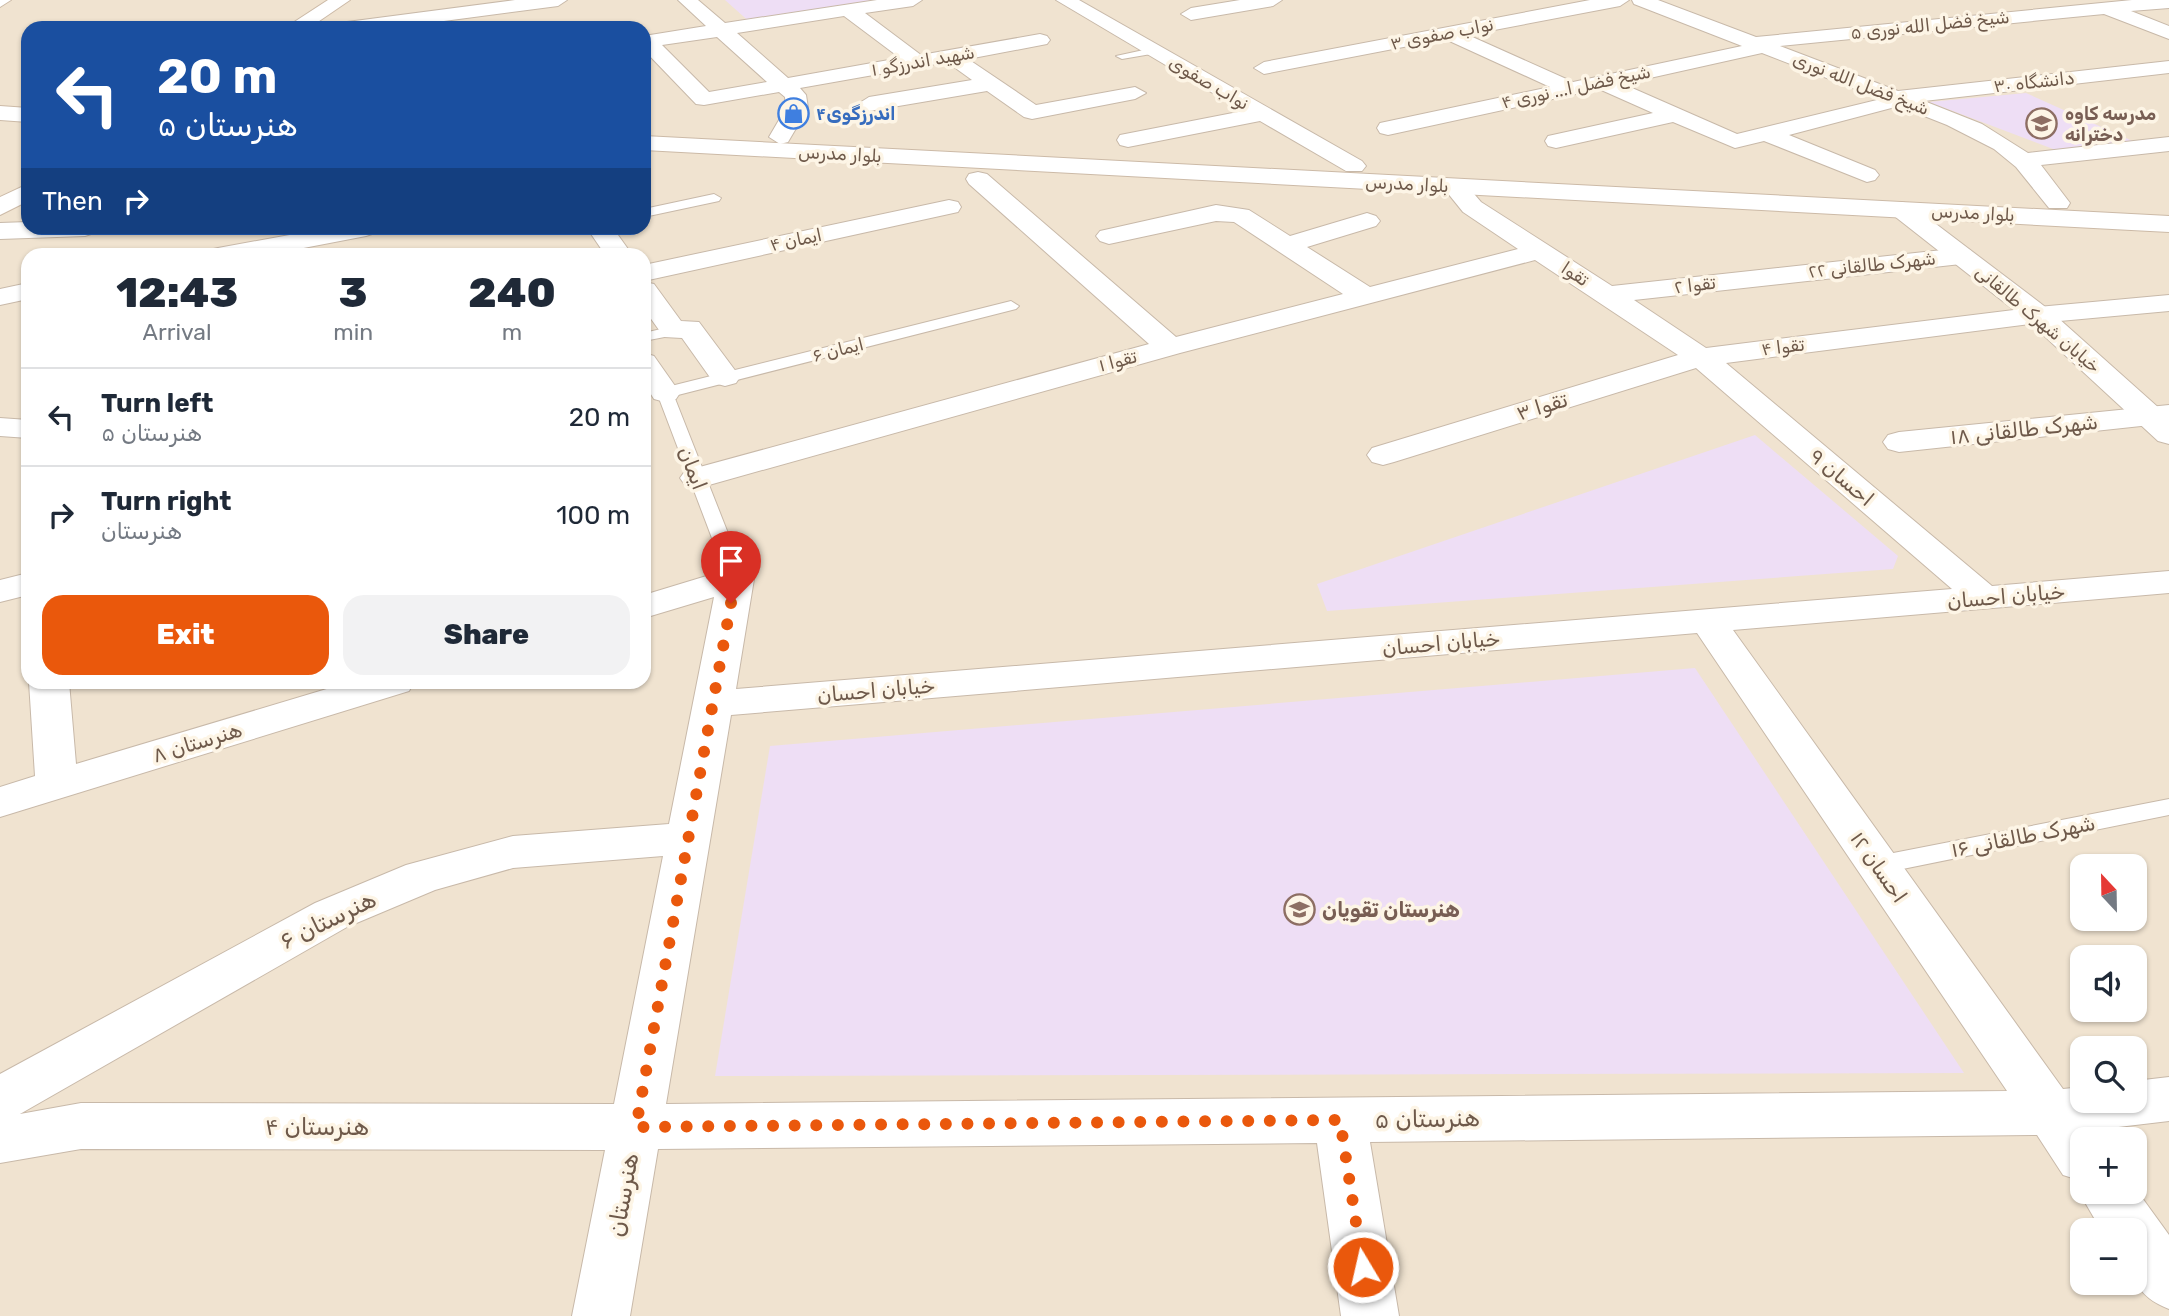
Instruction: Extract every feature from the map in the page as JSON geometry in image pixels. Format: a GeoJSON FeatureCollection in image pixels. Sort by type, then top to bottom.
{"type":"FeatureCollection","features":[{"type":"Feature","properties":{"kind":"street"},"geometry":{"type":"LineString","coordinates":[[306,21],[341,0]]}},
{"type":"Feature","properties":{"kind":"street"},"geometry":{"type":"LineString","coordinates":[[400,21],[558,0]]}},
{"type":"Feature","properties":{"kind":"street"},"geometry":{"type":"LineString","coordinates":[[687,0],[809,110]]}},
{"type":"Feature","properties":{"kind":"street"},"geometry":{"type":"LineString","coordinates":[[711,0],[743,27],[809,110]]}},
{"type":"Feature","properties":{"kind":"street"},"geometry":{"type":"LineString","coordinates":[[651,41],[913,0]]}},
{"type":"Feature","properties":{"kind":"street","name":"نواب صفوی"},"geometry":{"type":"LineString","coordinates":[[1065,0],[1354,166]]}},
{"type":"Feature","properties":{"kind":"street"},"geometry":{"type":"LineString","coordinates":[[1191,14],[1273,0]]}},
{"type":"Feature","properties":{"kind":"street","name":"نواب صفوی ۳"},"geometry":{"type":"LineString","coordinates":[[1264,68],[1620,0]]}},
{"type":"Feature","properties":{"kind":"street","name":"شیخ فضل الله نوری"},"geometry":{"type":"LineString","coordinates":[[1620,0],[1755,46]]}},
{"type":"Feature","properties":{"kind":"street","name":"شیخ فضل الله نوری"},"geometry":{"type":"LineString","coordinates":[[1641,0],[1893,101],[1997,139],[2026,160],[2058,203]]}},
{"type":"Feature","properties":{"kind":"street"},"geometry":{"type":"LineString","coordinates":[[2087,0],[2169,33]]}},
{"type":"Feature","properties":{"kind":"street","name":"شیخ فضل‌ الله نوری ۵"},"geometry":{"type":"LineString","coordinates":[[1755,46],[2169,2]]}},
{"type":"Feature","properties":{"kind":"street"},"geometry":{"type":"LineString","coordinates":[[848,10],[918,62]]}},
{"type":"Feature","properties":{"kind":"street"},"geometry":{"type":"LineString","coordinates":[[1447,33],[1570,88]]}},
{"type":"Feature","properties":{"kind":"street","name":"شهید اندرزگو ۱"},"geometry":{"type":"LineString","coordinates":[[809,110],[918,62],[1040,40]]}},
{"type":"Feature","properties":{"kind":"street","name":"شیخ فضل ا... نوری ۴"},"geometry":{"type":"LineString","coordinates":[[1388,128],[1755,46]]}},
{"type":"Feature","properties":{"kind":"street"},"geometry":{"type":"LineString","coordinates":[[651,48],[704,99],[809,110]]}},
{"type":"Feature","properties":{"kind":"street"},"geometry":{"type":"LineString","coordinates":[[951,56],[1032,112],[1135,93]]}},
{"type":"Feature","properties":{"kind":"street","name":"دانشگاه ۳۰"},"geometry":{"type":"LineString","coordinates":[[1601,82],[1735,141],[1893,101],[2169,67]]}},
{"type":"Feature","properties":{"kind":"street"},"geometry":{"type":"LineString","coordinates":[[651,73],[674,69]]}},
{"type":"Feature","properties":{"kind":"street"},"geometry":{"type":"LineString","coordinates":[[869,104],[988,84]]}},
{"type":"Feature","properties":{"kind":"street"},"geometry":{"type":"LineString","coordinates":[[780,137],[797,108],[795,95],[809,110]]}},
{"type":"Feature","properties":{"kind":"street"},"geometry":{"type":"LineString","coordinates":[[0,96],[21,98]]}},
{"type":"Feature","properties":{"kind":"street","name":"شیخ فضل الله نوری"},"geometry":{"type":"LineString","coordinates":[[1893,101],[1977,140],[2003,160],[2033,201]]}},
{"type":"Feature","properties":{"kind":"street","name":"بلوار مدرس"},"geometry":{"type":"LineString","coordinates":[[651,130],[780,137],[809,110],[1354,166],[2169,208]]}},
{"type":"Feature","properties":{"kind":"street"},"geometry":{"type":"LineString","coordinates":[[0,113],[21,114]]}},
{"type":"Feature","properties":{"kind":"street"},"geometry":{"type":"LineString","coordinates":[[1128,140],[1262,114]]}},
{"type":"Feature","properties":{"kind":"street"},"geometry":{"type":"LineString","coordinates":[[1556,141],[1674,114]]}},
{"type":"Feature","properties":{"kind":"street"},"geometry":{"type":"LineString","coordinates":[[1768,134],[1867,175]]}},
{"type":"Feature","properties":{"kind":"street","name":"بلوار مدرس"},"geometry":{"type":"LineString","coordinates":[[651,144],[2169,224]]}},
{"type":"Feature","properties":{"kind":"street"},"geometry":{"type":"LineString","coordinates":[[2026,160],[2169,144]]}},
{"type":"Feature","properties":{"kind":"street"},"geometry":{"type":"LineString","coordinates":[[978,179],[1170,347]]}},
{"type":"Feature","properties":{"kind":"street","name":"تقوا"},"geometry":{"type":"LineString","coordinates":[[1454,186],[1472,207],[1701,357]]}},
{"type":"Feature","properties":{"kind":"street"},"geometry":{"type":"LineString","coordinates":[[0,208],[21,195]]}},
{"type":"Feature","properties":{"kind":"street","name":"ایمان ۴"},"geometry":{"type":"LineString","coordinates":[[651,271],[949,207]]}},
{"type":"Feature","properties":{"kind":"street","name":"خیابان شهرک طالقانی"},"geometry":{"type":"LineString","coordinates":[[1902,210],[2038,315],[2163,422]]}},
{"type":"Feature","properties":{"kind":"street"},"geometry":{"type":"LineString","coordinates":[[1110,236],[1228,212],[1240,215],[1365,296]]}},
{"type":"Feature","properties":{"kind":"street"},"geometry":{"type":"LineString","coordinates":[[1286,245],[1367,221]]}},
{"type":"Feature","properties":{"kind":"street"},"geometry":{"type":"LineString","coordinates":[[0,231],[21,230]]}},
{"type":"Feature","properties":{"kind":"street"},"geometry":{"type":"LineString","coordinates":[[259,248],[325,235]]}},
{"type":"Feature","properties":{"kind":"street","name":"تقوا ۱"},"geometry":{"type":"LineString","coordinates":[[697,478],[1170,347],[1540,251]]}},
{"type":"Feature","properties":{"kind":"street","name":"شهرک طالقانی ۲۲"},"geometry":{"type":"LineString","coordinates":[[1782,274],[1961,256]]}},
{"type":"Feature","properties":{"kind":"street","name":"تقوا ۲"},"geometry":{"type":"LineString","coordinates":[[1608,295],[1782,274]]}},
{"type":"Feature","properties":{"kind":"street"},"geometry":{"type":"LineString","coordinates":[[0,297],[21,292]]}},
{"type":"Feature","properties":{"kind":"street","name":"تقوا ۴"},"geometry":{"type":"LineString","coordinates":[[1701,357],[2038,315],[2169,303]]}},
{"type":"Feature","properties":{"kind":"street","name":"ایمان"},"geometry":{"type":"LineString","coordinates":[[651,340],[690,328],[726,377]]}},
{"type":"Feature","properties":{"kind":"street","name":"ایمان"},"geometry":{"type":"LineString","coordinates":[[651,344],[664,393]]}},
{"type":"Feature","properties":{"kind":"street","name":"تقوا ۳"},"geometry":{"type":"LineString","coordinates":[[1383,454],[1701,357]]}},
{"type":"Feature","properties":{"kind":"street","name":"احسان ۹"},"geometry":{"type":"LineString","coordinates":[[1701,357],[1983,598]]}},
{"type":"Feature","properties":{"kind":"street","name":"شهرک طالقانی ۱۸"},"geometry":{"type":"LineString","coordinates":[[1899,442],[2163,422]]}},
{"type":"Feature","properties":{"kind":"street"},"geometry":{"type":"LineString","coordinates":[[0,427],[21,428]]}},
{"type":"Feature","properties":{"kind":"street"},"geometry":{"type":"LineString","coordinates":[[651,605],[736,579]]}},
{"type":"Feature","properties":{"kind":"street","name":"هنرستان"},"geometry":{"type":"LineString","coordinates":[[601,1316],[736,579]]}},
{"type":"Feature","properties":{"kind":"street","name":"خیابان احسان"},"geometry":{"type":"LineString","coordinates":[[713,704],[2169,582]]}},
{"type":"Feature","properties":{"kind":"street"},"geometry":{"type":"LineString","coordinates":[[0,591],[21,586]]}},
{"type":"Feature","properties":{"kind":"street","name":"احسان ۱۲"},"geometry":{"type":"LineString","coordinates":[[1707,621],[2070,1141]]}},
{"type":"Feature","properties":{"kind":"street"},"geometry":{"type":"LineString","coordinates":[[50,689],[57,785]]}},
{"type":"Feature","properties":{"kind":"street","name":"هنرستان ۸"},"geometry":{"type":"LineString","coordinates":[[0,802],[372,689]]}},
{"type":"Feature","properties":{"kind":"street","name":"هنرستان ۶"},"geometry":{"type":"LineString","coordinates":[[0,1099],[331,915],[422,877],[513,852],[689,838]]}},
{"type":"Feature","properties":{"kind":"street","name":"هنرستان ۵"},"geometry":{"type":"LineString","coordinates":[[636,1127],[2051,1113],[2169,1099]]}},
{"type":"Feature","properties":{"kind":"street"},"geometry":{"type":"LineString","coordinates":[[1340,1120],[1370,1316]]}},
{"type":"Feature","properties":{"kind":"street","name":"هنرستان ۴"},"geometry":{"type":"LineString","coordinates":[[0,1140],[81,1126],[636,1127]]}},
{"type":"Feature","properties":{"kind":"street"},"geometry":{"type":"LineString","coordinates":[[2147,1251],[2169,1282]]}},
{"type":"Feature","properties":{"kind":"lane"},"geometry":{"type":"LineString","coordinates":[[1122,57],[1153,51]]}},
{"type":"Feature","properties":{"kind":"lane"},"geometry":{"type":"LineString","coordinates":[[651,212],[714,198]]}},
{"type":"Feature","properties":{"kind":"lane","name":"ایمان ۶"},"geometry":{"type":"LineString","coordinates":[[664,393],[1011,306]]}},
{"type":"Feature","properties":{"kind":"lane","name":"ایمان"},"geometry":{"type":"LineString","coordinates":[[664,393],[736,579]]}},
{"type":"Feature","properties":{"kind":"lane","name":"شهرک طالقانی ۱۶"},"geometry":{"type":"LineString","coordinates":[[1878,865],[2169,807]]}},
{"type":"Feature","properties":{"kind":"shaded area"},"geometry":{"type":"Polygon","coordinates":[[[0,0],[2169,0],[2169,1316],[0,1316],[0,0]]]}},
{"type":"Feature","properties":{"kind":"shaded area"},"geometry":{"type":"Polygon","coordinates":[[[725,0],[913,0],[753,25],[725,0]]]}},
{"type":"Feature","properties":{"kind":"shaded area","name":"مدرسه کاوه دخترانه"},"geometry":{"type":"Polygon","coordinates":[[[2026,93],[2146,147],[2069,155],[1929,102],[2026,93]]]}},
{"type":"Feature","properties":{"kind":"shaded area"},"geometry":{"type":"Polygon","coordinates":[[[1755,435],[1898,556],[1893,569],[1327,611],[1317,584],[1755,435]]]}},
{"type":"Feature","properties":{"kind":"shaded area","name":"هنرستان تقویان"},"geometry":{"type":"Polygon","coordinates":[[[1695,668],[1964,1073],[715,1076],[770,746],[1695,668]]]}},
{"type":"Feature","properties":{"kind":"place","name":"اندرزگوی۴"},"geometry":{"type":"Point","coordinates":[793,114]}},
{"type":"Feature","properties":{"kind":"place","name":"مدرسه کاوه دخترانه"},"geometry":{"type":"Point","coordinates":[2042,124]}},
{"type":"Feature","properties":{"kind":"place","name":"هنرستان تقویان"},"geometry":{"type":"Point","coordinates":[1299,909]}},
{"type":"Feature","properties":{"kind":"route"},"geometry":{"type":"LineString","coordinates":[[731,603],[636,1127],[1340,1120],[1363,1267]]}}]}
